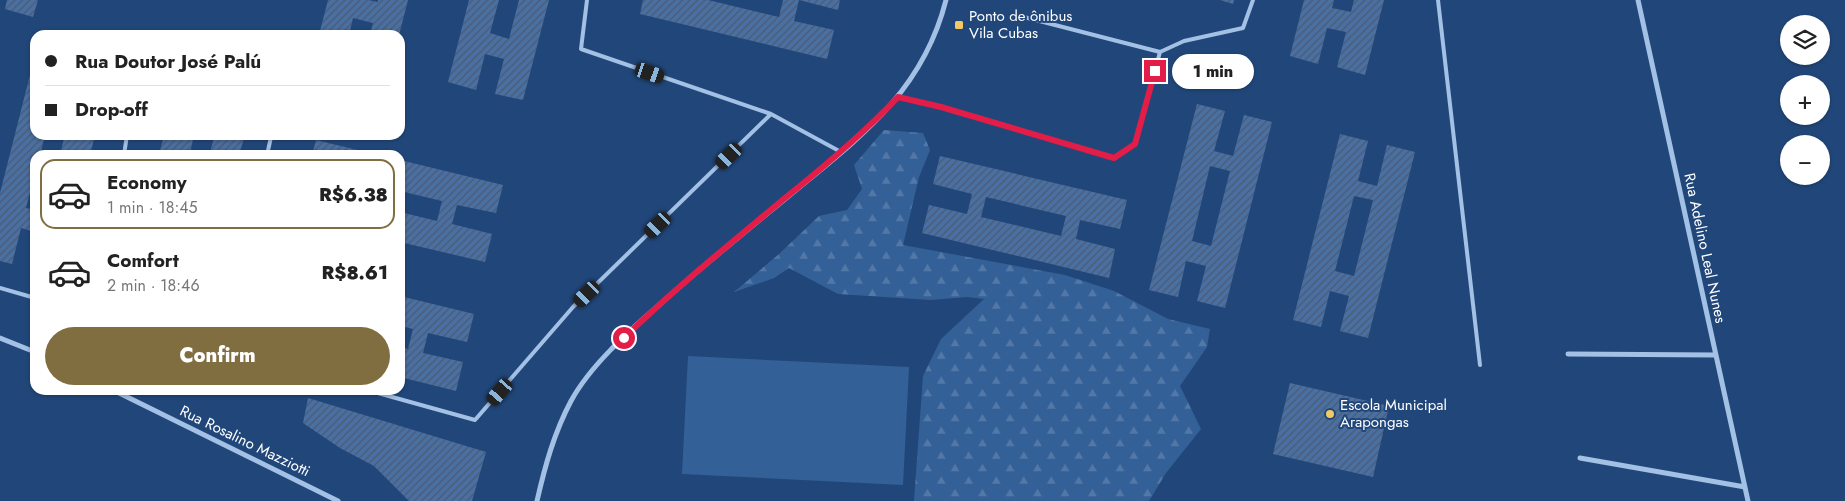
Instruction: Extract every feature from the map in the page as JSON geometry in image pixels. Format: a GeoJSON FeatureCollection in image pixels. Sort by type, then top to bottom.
{"type":"FeatureCollection","features":[{"type":"Feature","properties":{"kind":"street"},"geometry":{"type":"LineString","coordinates":[[537,501],[555,434],[572,400],[602,359],[646,316],[872,125],[898,97],[918,69],[936,34],[946,0]]}},
{"type":"Feature","properties":{"kind":"street","name":"Rua Adelino Leal Nunes"},"geometry":{"type":"LineString","coordinates":[[1638,0],[1748,501]]}},
{"type":"Feature","properties":{"kind":"street"},"geometry":{"type":"LineString","coordinates":[[0,338],[30,350]]}},
{"type":"Feature","properties":{"kind":"street"},"geometry":{"type":"LineString","coordinates":[[1568,354],[1716,355]]}},
{"type":"Feature","properties":{"kind":"street","name":"Rua Rosalino Mazziotti"},"geometry":{"type":"LineString","coordinates":[[124,395],[338,501]]}},
{"type":"Feature","properties":{"kind":"street"},"geometry":{"type":"LineString","coordinates":[[1580,458],[1745,486]]}},
{"type":"Feature","properties":{"kind":"lane"},"geometry":{"type":"LineString","coordinates":[[587,0],[581,49],[771,114],[841,152]]}},
{"type":"Feature","properties":{"kind":"lane"},"geometry":{"type":"LineString","coordinates":[[1020,16],[1160,52],[1184,41],[1243,28],[1253,0]]}},
{"type":"Feature","properties":{"kind":"lane"},"geometry":{"type":"LineString","coordinates":[[1438,0],[1480,365]]}},
{"type":"Feature","properties":{"kind":"lane"},"geometry":{"type":"LineString","coordinates":[[898,97],[941,107],[1114,158],[1135,144],[1160,52]]}},
{"type":"Feature","properties":{"kind":"lane"},"geometry":{"type":"LineString","coordinates":[[385,395],[475,420],[573,307],[771,114]]}},
{"type":"Feature","properties":{"kind":"lane"},"geometry":{"type":"LineString","coordinates":[[0,288],[30,297]]}},
{"type":"Feature","properties":{"kind":"green space"},"geometry":{"type":"Polygon","coordinates":[[[884,130],[923,133],[930,150],[919,177],[903,245],[1065,275],[1114,291],[1168,319],[1210,329],[1207,347],[1180,386],[1201,429],[1166,473],[1149,501],[914,501],[923,376],[941,339],[984,299],[967,297],[931,300],[838,294],[789,268],[774,278],[734,292],[779,254],[819,216],[847,210],[862,189],[854,165],[884,130]]]}},
{"type":"Feature","properties":{"kind":"green space"},"geometry":{"type":"Polygon","coordinates":[[[688,356],[909,367],[903,485],[682,474],[688,356]]]}},
{"type":"Feature","properties":{"kind":"building"},"geometry":{"type":"Polygon","coordinates":[[[7,0],[38,0],[33,17],[5,9],[7,0]]]}},
{"type":"Feature","properties":{"kind":"building"},"geometry":{"type":"Polygon","coordinates":[[[328,0],[368,0],[378,2],[378,0],[408,0],[400,30],[371,30],[373,23],[353,18],[350,30],[320,30],[328,0]]]}},
{"type":"Feature","properties":{"kind":"building"},"geometry":{"type":"Polygon","coordinates":[[[469,0],[499,0],[490,33],[509,39],[519,0],[549,0],[523,100],[495,94],[504,59],[485,54],[476,90],[448,82],[469,0]]]}},
{"type":"Feature","properties":{"kind":"building"},"geometry":{"type":"Polygon","coordinates":[[[643,0],[708,0],[779,17],[783,0],[799,0],[794,21],[834,30],[827,59],[640,14],[643,0]]]}},
{"type":"Feature","properties":{"kind":"building"},"geometry":{"type":"Polygon","coordinates":[[[799,0],[840,0],[838,10],[799,0]]]}},
{"type":"Feature","properties":{"kind":"building"},"geometry":{"type":"Polygon","coordinates":[[[1220,0],[1234,0],[1233,4],[1220,0]]]}},
{"type":"Feature","properties":{"kind":"building"},"geometry":{"type":"Polygon","coordinates":[[[1304,0],[1334,0],[1332,8],[1351,12],[1354,0],[1384,0],[1365,75],[1337,67],[1346,32],[1327,28],[1318,64],[1290,56],[1304,0]]]}},
{"type":"Feature","properties":{"kind":"building"},"geometry":{"type":"Polygon","coordinates":[[[30,75],[30,140],[44,140],[41,150],[30,150],[30,192],[26,208],[30,209],[30,231],[21,228],[12,264],[0,261],[0,193],[30,75]]]}},
{"type":"Feature","properties":{"kind":"building"},"geometry":{"type":"Polygon","coordinates":[[[1197,104],[1225,111],[1214,151],[1233,156],[1244,115],[1272,122],[1225,308],[1197,301],[1206,266],[1186,261],[1178,297],[1149,290],[1197,104]],[[1210,166],[1192,241],[1211,246],[1230,171],[1210,166]]]}},
{"type":"Feature","properties":{"kind":"building"},"geometry":{"type":"Polygon","coordinates":[[[1340,134],[1368,141],[1358,181],[1377,186],[1387,145],[1415,152],[1368,338],[1340,331],[1349,296],[1330,291],[1321,327],[1293,320],[1340,134]],[[1354,196],[1335,271],[1354,276],[1373,200],[1354,196]]]}},
{"type":"Feature","properties":{"kind":"building"},"geometry":{"type":"Polygon","coordinates":[[[64,140],[94,140],[91,150],[61,150],[64,140]]]}},
{"type":"Feature","properties":{"kind":"building"},"geometry":{"type":"Polygon","coordinates":[[[163,140],[193,140],[191,150],[160,150],[163,140]]]}},
{"type":"Feature","properties":{"kind":"building"},"geometry":{"type":"Polygon","coordinates":[[[214,140],[244,140],[240,150],[210,150],[214,140]]]}},
{"type":"Feature","properties":{"kind":"building"},"geometry":{"type":"Polygon","coordinates":[[[316,140],[357,150],[313,150],[316,140]]]}},
{"type":"Feature","properties":{"kind":"building"},"geometry":{"type":"Polygon","coordinates":[[[940,156],[1127,200],[1120,229],[1080,220],[1076,239],[1115,249],[1109,278],[922,233],[929,205],[967,214],[972,194],[933,184],[940,156]],[[986,197],[981,217],[1061,236],[1066,216],[986,197]]]}},
{"type":"Feature","properties":{"kind":"building"},"geometry":{"type":"Polygon","coordinates":[[[405,161],[503,185],[496,213],[457,205],[452,224],[492,234],[485,262],[405,243],[405,213],[437,221],[442,201],[405,192],[405,161]]]}},
{"type":"Feature","properties":{"kind":"building"},"geometry":{"type":"Polygon","coordinates":[[[405,297],[474,314],[467,342],[428,333],[423,353],[463,362],[456,391],[405,378],[405,348],[408,349],[413,329],[405,327],[405,297]]]}},
{"type":"Feature","properties":{"kind":"building"},"geometry":{"type":"Polygon","coordinates":[[[1290,383],[1389,406],[1373,477],[1273,454],[1290,383]]]}},
{"type":"Feature","properties":{"kind":"building"},"geometry":{"type":"Polygon","coordinates":[[[308,398],[486,452],[472,501],[409,501],[374,466],[340,448],[303,423],[308,398]]]}},
{"type":"Feature","properties":{"kind":"place","name":"Ponto de ônibus Vila Cubas"},"geometry":{"type":"Point","coordinates":[959,25]}},
{"type":"Feature","properties":{"kind":"place","name":"Escola Municipal Arapongas"},"geometry":{"type":"Point","coordinates":[1330,414]}},
{"type":"Feature","properties":{"kind":"route"},"geometry":{"type":"LineString","coordinates":[[624,338],[646,316],[705,265],[872,125],[898,97],[941,107],[1114,158],[1135,144],[1155,71]]}}]}
